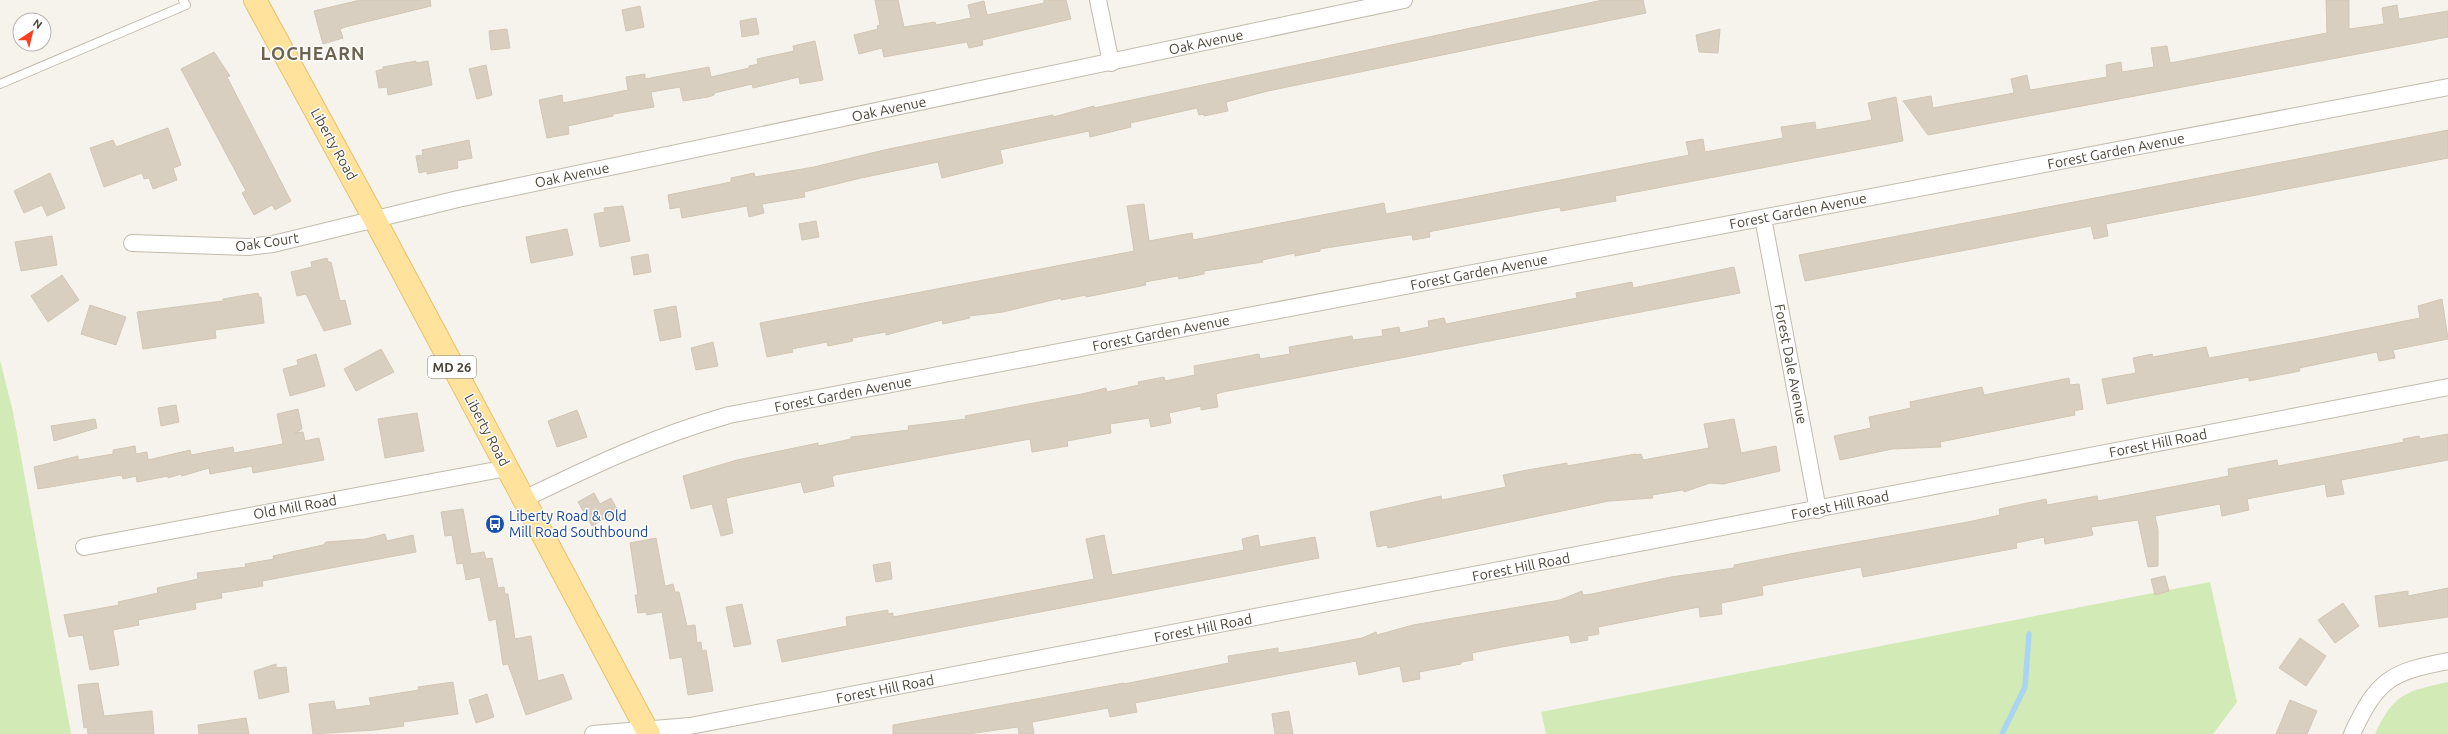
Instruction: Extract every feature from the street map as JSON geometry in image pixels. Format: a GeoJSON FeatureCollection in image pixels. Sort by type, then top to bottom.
{"type":"FeatureCollection","features":[{"type":"Feature","properties":{"kind":"main road","name":"Liberty Road"},"geometry":{"type":"LineString","coordinates":[[255,0],[375,220],[648,731]]}},
{"type":"Feature","properties":{"kind":"street"},"geometry":{"type":"LineString","coordinates":[[1098,0],[1111,63]]}},
{"type":"Feature","properties":{"kind":"street","name":"Oak Avenue"},"geometry":{"type":"LineString","coordinates":[[375,220],[458,199],[1111,63],[1404,0]]}},
{"type":"Feature","properties":{"kind":"street","name":"Forest Garden Avenue"},"geometry":{"type":"LineString","coordinates":[[524,499],[615,454],[690,426],[729,415],[2448,87]]}},
{"type":"Feature","properties":{"kind":"street","name":"Forest Dale Avenue"},"geometry":{"type":"LineString","coordinates":[[1763,218],[1818,510]]}},
{"type":"Feature","properties":{"kind":"street","name":"Oak Court"},"geometry":{"type":"LineString","coordinates":[[132,243],[248,247],[375,220]]}},
{"type":"Feature","properties":{"kind":"street","name":"Forest Hill Road"},"geometry":{"type":"LineString","coordinates":[[593,734],[648,731],[690,726],[1818,510],[2448,387]]}},
{"type":"Feature","properties":{"kind":"street","name":"Old Mill Road"},"geometry":{"type":"LineString","coordinates":[[84,547],[507,468]]}},
{"type":"Feature","properties":{"kind":"street"},"geometry":{"type":"LineString","coordinates":[[2352,734],[2374,694],[2389,679],[2416,667],[2448,661]]}},
{"type":"Feature","properties":{"kind":"lane"},"geometry":{"type":"LineString","coordinates":[[0,84],[185,2]]}},
{"type":"Feature","properties":{"kind":"green space"},"geometry":{"type":"Polygon","coordinates":[[[0,360],[13,412],[71,734],[0,734],[0,360]]]}},
{"type":"Feature","properties":{"kind":"green space"},"geometry":{"type":"Polygon","coordinates":[[[2210,582],[2237,702],[2213,734],[1546,734],[1541,712],[2210,582]]]}},
{"type":"Feature","properties":{"kind":"green space"},"geometry":{"type":"Polygon","coordinates":[[[2448,682],[2448,734],[2375,734],[2389,710],[2403,696],[2422,688],[2448,682]]]}},
{"type":"Feature","properties":{"kind":"building"},"geometry":{"type":"Polygon","coordinates":[[[360,0],[430,0],[431,6],[345,27],[340,29],[343,38],[323,44],[314,11],[360,0]]]}},
{"type":"Feature","properties":{"kind":"building"},"geometry":{"type":"Polygon","coordinates":[[[875,0],[898,0],[904,27],[935,22],[936,25],[971,18],[968,5],[984,1],[987,15],[1044,3],[1044,0],[1066,0],[1071,19],[982,40],[983,45],[969,48],[967,42],[884,57],[882,48],[859,54],[854,35],[878,29],[877,26],[880,25],[875,0]]]}},
{"type":"Feature","properties":{"kind":"building"},"geometry":{"type":"Polygon","coordinates":[[[1603,0],[1643,0],[1646,13],[1268,91],[1226,102],[1228,111],[1204,116],[1204,114],[1199,115],[1197,108],[1130,123],[1131,127],[1090,137],[1089,131],[1000,150],[1003,163],[942,178],[938,162],[861,178],[804,192],[805,197],[762,204],[764,213],[749,217],[747,206],[682,218],[680,207],[670,209],[668,195],[731,182],[731,178],[754,173],[755,177],[814,167],[884,150],[1053,115],[1053,117],[1094,106],[1094,108],[1603,0]]]}},
{"type":"Feature","properties":{"kind":"building"},"geometry":{"type":"Polygon","coordinates":[[[2326,0],[2349,0],[2349,29],[2384,24],[2382,8],[2397,5],[2399,19],[2448,11],[2448,37],[1928,135],[1903,101],[1931,96],[1933,108],[2014,93],[2011,79],[2027,75],[2030,90],[2107,77],[2106,65],[2121,62],[2122,72],[2154,67],[2151,48],[2167,46],[2170,63],[2327,33],[2326,0]]]}},
{"type":"Feature","properties":{"kind":"building"},"geometry":{"type":"Polygon","coordinates":[[[640,6],[644,27],[626,31],[622,10],[640,6]]]}},
{"type":"Feature","properties":{"kind":"building"},"geometry":{"type":"Polygon","coordinates":[[[756,18],[759,34],[742,37],[740,21],[756,18]]]}},
{"type":"Feature","properties":{"kind":"building"},"geometry":{"type":"Polygon","coordinates":[[[507,29],[510,48],[491,50],[489,31],[507,29]]]}},
{"type":"Feature","properties":{"kind":"building"},"geometry":{"type":"Polygon","coordinates":[[[1720,29],[1718,53],[1699,52],[1696,35],[1720,29]]]}},
{"type":"Feature","properties":{"kind":"building"},"geometry":{"type":"Polygon","coordinates":[[[815,41],[823,80],[800,84],[799,77],[753,88],[752,84],[714,93],[714,95],[708,97],[683,101],[680,87],[651,92],[654,107],[613,114],[613,116],[568,126],[569,134],[547,138],[539,100],[562,95],[563,103],[628,90],[626,77],[645,74],[645,79],[709,67],[711,77],[749,68],[749,66],[758,64],[757,59],[794,51],[793,46],[815,41]]]}},
{"type":"Feature","properties":{"kind":"building"},"geometry":{"type":"Polygon","coordinates":[[[214,52],[230,76],[227,77],[291,201],[275,210],[272,205],[254,215],[242,193],[246,191],[181,69],[214,52]]]}},
{"type":"Feature","properties":{"kind":"building"},"geometry":{"type":"Polygon","coordinates":[[[416,61],[416,63],[428,61],[432,85],[388,95],[387,87],[379,88],[376,71],[383,69],[383,67],[416,61]]]}},
{"type":"Feature","properties":{"kind":"building"},"geometry":{"type":"Polygon","coordinates":[[[486,65],[492,95],[477,99],[469,69],[486,65]]]}},
{"type":"Feature","properties":{"kind":"building"},"geometry":{"type":"Polygon","coordinates":[[[1896,97],[1903,141],[1615,196],[1616,201],[1561,211],[1560,207],[1433,231],[1429,232],[1430,237],[1413,240],[1412,235],[1409,235],[1320,249],[1320,251],[1295,256],[1295,253],[1262,260],[1263,262],[1204,271],[1204,274],[1179,279],[1178,276],[1145,282],[1146,285],[1086,297],[1086,295],[1061,300],[1061,298],[1003,312],[969,316],[970,318],[943,324],[942,320],[886,335],[886,332],[852,338],[853,341],[828,346],[827,342],[792,349],[793,352],[767,357],[760,323],[1134,251],[1127,206],[1144,204],[1149,241],[1192,233],[1193,240],[1384,203],[1386,214],[1689,155],[1686,142],[1703,139],[1705,152],[1783,138],[1781,127],[1815,122],[1816,130],[1872,120],[1868,103],[1896,97]]]}},
{"type":"Feature","properties":{"kind":"building"},"geometry":{"type":"Polygon","coordinates":[[[168,128],[181,165],[173,168],[177,180],[153,189],[149,178],[144,179],[142,173],[104,187],[90,148],[113,140],[116,147],[168,128]]]}},
{"type":"Feature","properties":{"kind":"building"},"geometry":{"type":"Polygon","coordinates":[[[2448,130],[2448,158],[2106,224],[2108,236],[2094,239],[2091,226],[1805,281],[1799,255],[2448,130]]]}},
{"type":"Feature","properties":{"kind":"building"},"geometry":{"type":"Polygon","coordinates":[[[469,140],[472,158],[457,161],[458,168],[427,174],[427,171],[419,173],[416,156],[423,155],[422,150],[469,140]]]}},
{"type":"Feature","properties":{"kind":"building"},"geometry":{"type":"Polygon","coordinates":[[[50,173],[65,208],[47,216],[42,205],[24,213],[14,191],[50,173]]]}},
{"type":"Feature","properties":{"kind":"building"},"geometry":{"type":"Polygon","coordinates":[[[623,206],[630,241],[600,247],[594,214],[605,212],[604,208],[623,206]]]}},
{"type":"Feature","properties":{"kind":"building"},"geometry":{"type":"Polygon","coordinates":[[[816,221],[819,237],[802,240],[799,224],[816,221]]]}},
{"type":"Feature","properties":{"kind":"building"},"geometry":{"type":"Polygon","coordinates":[[[567,229],[573,255],[531,263],[526,237],[567,229]]]}},
{"type":"Feature","properties":{"kind":"building"},"geometry":{"type":"Polygon","coordinates":[[[52,236],[57,265],[21,271],[15,242],[52,236]]]}},
{"type":"Feature","properties":{"kind":"building"},"geometry":{"type":"Polygon","coordinates":[[[648,254],[651,272],[634,275],[631,257],[648,254]]]}},
{"type":"Feature","properties":{"kind":"building"},"geometry":{"type":"Polygon","coordinates":[[[327,258],[328,262],[331,262],[340,301],[345,300],[351,324],[324,331],[306,294],[297,296],[291,272],[312,267],[311,262],[327,258]]]}},
{"type":"Feature","properties":{"kind":"building"},"geometry":{"type":"Polygon","coordinates":[[[1734,267],[1740,293],[1223,392],[1216,394],[1218,407],[1201,410],[1201,406],[1169,413],[1171,423],[1151,427],[1149,418],[1110,424],[1111,433],[1067,441],[1068,446],[1032,452],[1030,439],[835,475],[832,477],[834,486],[804,493],[801,482],[726,498],[733,533],[721,536],[712,504],[691,509],[683,476],[737,460],[818,443],[818,446],[851,439],[851,437],[909,430],[908,426],[966,419],[965,416],[1082,394],[1106,388],[1107,392],[1139,385],[1138,382],[1164,377],[1165,381],[1195,375],[1194,366],[1259,354],[1260,359],[1290,354],[1289,347],[1352,336],[1353,340],[1383,336],[1382,330],[1399,327],[1400,333],[1429,327],[1428,321],[1444,318],[1446,324],[1577,298],[1576,293],[1632,282],[1633,288],[1734,267]]]}},
{"type":"Feature","properties":{"kind":"building"},"geometry":{"type":"Polygon","coordinates":[[[62,275],[79,300],[48,322],[31,296],[62,275]]]}},
{"type":"Feature","properties":{"kind":"building"},"geometry":{"type":"Polygon","coordinates":[[[258,293],[259,297],[261,297],[264,323],[215,330],[216,338],[143,349],[137,312],[223,301],[223,299],[258,293]]]}},
{"type":"Feature","properties":{"kind":"building"},"geometry":{"type":"Polygon","coordinates":[[[2442,299],[2448,339],[2393,350],[2395,358],[2379,361],[2377,352],[2299,368],[2300,371],[2249,381],[2249,377],[2107,404],[2102,379],[2136,373],[2133,358],[2152,354],[2153,357],[2206,347],[2209,358],[2314,339],[2420,318],[2418,306],[2442,299]]]}},
{"type":"Feature","properties":{"kind":"building"},"geometry":{"type":"Polygon","coordinates":[[[90,305],[126,317],[116,345],[81,334],[90,305]]]}},
{"type":"Feature","properties":{"kind":"building"},"geometry":{"type":"Polygon","coordinates":[[[676,306],[681,337],[660,341],[654,310],[676,306]]]}},
{"type":"Feature","properties":{"kind":"building"},"geometry":{"type":"Polygon","coordinates":[[[713,342],[718,366],[696,370],[691,348],[713,342]]]}},
{"type":"Feature","properties":{"kind":"building"},"geometry":{"type":"Polygon","coordinates":[[[381,349],[394,372],[356,391],[344,369],[381,349]]]}},
{"type":"Feature","properties":{"kind":"building"},"geometry":{"type":"Polygon","coordinates":[[[316,354],[325,386],[290,396],[283,369],[298,365],[297,360],[316,354]]]}},
{"type":"Feature","properties":{"kind":"building"},"geometry":{"type":"Polygon","coordinates":[[[2069,378],[2070,385],[2079,384],[2083,409],[2074,411],[2075,415],[1940,442],[1941,447],[1892,449],[1840,460],[1834,436],[1871,428],[1869,417],[1911,408],[1910,402],[1982,387],[1984,395],[2069,378]]]}},
{"type":"Feature","properties":{"kind":"building"},"geometry":{"type":"Polygon","coordinates":[[[176,405],[179,422],[161,426],[158,408],[176,405]]]}},
{"type":"Feature","properties":{"kind":"building"},"geometry":{"type":"Polygon","coordinates":[[[298,409],[302,429],[295,433],[303,432],[305,441],[319,438],[324,460],[253,473],[252,466],[210,474],[209,468],[182,476],[181,474],[168,478],[168,476],[137,482],[136,476],[123,479],[122,475],[38,489],[34,467],[78,456],[78,460],[113,454],[113,450],[135,446],[136,454],[147,452],[148,460],[190,450],[191,455],[233,447],[234,453],[283,444],[277,414],[298,409]]]}},
{"type":"Feature","properties":{"kind":"building"},"geometry":{"type":"Polygon","coordinates":[[[577,410],[587,437],[557,447],[548,421],[577,410]]]}},
{"type":"Feature","properties":{"kind":"building"},"geometry":{"type":"Polygon","coordinates":[[[417,413],[424,451],[385,458],[378,419],[417,413]]]}},
{"type":"Feature","properties":{"kind":"building"},"geometry":{"type":"Polygon","coordinates":[[[95,419],[97,428],[54,441],[51,426],[95,419]]]}},
{"type":"Feature","properties":{"kind":"building"},"geometry":{"type":"Polygon","coordinates":[[[1734,419],[1741,453],[1776,446],[1780,471],[1723,484],[1710,483],[1684,492],[1683,490],[1652,495],[1653,498],[1609,501],[1388,548],[1387,545],[1377,547],[1370,512],[1441,496],[1442,500],[1506,487],[1503,475],[1522,471],[1567,463],[1567,466],[1636,454],[1641,454],[1643,460],[1709,448],[1704,424],[1734,419]]]}},
{"type":"Feature","properties":{"kind":"building"},"geometry":{"type":"Polygon","coordinates":[[[2448,434],[2448,460],[2341,480],[2344,494],[2327,497],[2325,484],[2247,499],[2249,510],[2222,516],[2220,504],[2155,516],[2158,530],[2158,566],[2148,567],[2138,520],[2091,527],[2093,535],[2045,544],[2044,537],[2016,543],[2017,548],[1863,577],[1861,567],[1762,586],[1763,595],[1721,603],[1722,614],[1700,617],[1699,607],[1598,627],[1599,634],[1587,636],[1588,640],[1571,643],[1569,635],[1472,653],[1473,660],[1461,662],[1461,664],[1419,672],[1420,679],[1403,682],[1400,666],[1359,675],[1356,661],[1135,703],[1137,712],[1110,717],[1108,708],[1032,722],[1034,734],[1019,734],[1018,727],[968,734],[893,734],[893,725],[1124,684],[1229,663],[1228,656],[1278,648],[1278,653],[1309,648],[1362,638],[1376,632],[1377,635],[1413,625],[1560,600],[1582,591],[1583,595],[1592,594],[1671,577],[1734,568],[1734,565],[2000,515],[1999,509],[2046,499],[2047,505],[2097,496],[2098,501],[2229,476],[2228,469],[2277,460],[2278,466],[2404,442],[2403,439],[2419,436],[2420,439],[2448,434]]]}},
{"type":"Feature","properties":{"kind":"building"},"geometry":{"type":"Polygon","coordinates":[[[594,493],[600,504],[611,498],[618,511],[592,526],[578,502],[594,493]]]}},
{"type":"Feature","properties":{"kind":"building"},"geometry":{"type":"Polygon","coordinates":[[[463,509],[471,554],[484,552],[486,559],[492,558],[498,588],[504,587],[505,594],[508,594],[515,639],[531,636],[538,681],[563,674],[572,699],[526,715],[508,664],[503,665],[496,619],[489,621],[480,577],[466,580],[463,563],[457,564],[452,535],[445,536],[441,512],[463,509]]]}},
{"type":"Feature","properties":{"kind":"building"},"geometry":{"type":"Polygon","coordinates":[[[385,534],[387,541],[413,535],[416,552],[262,581],[263,586],[221,593],[222,598],[195,603],[196,609],[138,620],[139,625],[113,630],[119,665],[90,670],[83,635],[69,637],[64,615],[119,605],[118,602],[158,593],[157,588],[198,579],[197,573],[246,567],[245,564],[274,559],[273,556],[323,545],[326,542],[366,539],[385,534]]]}},
{"type":"Feature","properties":{"kind":"building"},"geometry":{"type":"Polygon","coordinates":[[[1104,535],[1112,575],[1244,550],[1242,539],[1258,535],[1260,547],[1315,537],[1319,558],[782,662],[777,640],[847,626],[846,617],[888,610],[888,614],[893,613],[893,617],[1094,579],[1086,539],[1104,535]]]}},
{"type":"Feature","properties":{"kind":"building"},"geometry":{"type":"Polygon","coordinates":[[[656,538],[665,586],[673,584],[675,592],[679,592],[687,626],[695,625],[697,643],[701,642],[702,651],[706,650],[713,691],[688,695],[682,657],[670,659],[662,612],[647,615],[646,612],[638,613],[635,595],[638,595],[630,543],[656,538]]]}},
{"type":"Feature","properties":{"kind":"building"},"geometry":{"type":"Polygon","coordinates":[[[890,562],[892,579],[876,582],[873,565],[890,562]]]}},
{"type":"Feature","properties":{"kind":"building"},"geometry":{"type":"Polygon","coordinates":[[[2165,576],[2169,591],[2155,595],[2151,579],[2165,576]]]}},
{"type":"Feature","properties":{"kind":"building"},"geometry":{"type":"Polygon","coordinates":[[[2448,588],[2448,617],[2379,627],[2375,596],[2408,591],[2408,596],[2448,588]]]}},
{"type":"Feature","properties":{"kind":"building"},"geometry":{"type":"Polygon","coordinates":[[[2343,603],[2359,626],[2335,643],[2318,620],[2343,603]]]}},
{"type":"Feature","properties":{"kind":"building"},"geometry":{"type":"Polygon","coordinates":[[[742,604],[751,644],[734,647],[726,607],[742,604]]]}},
{"type":"Feature","properties":{"kind":"building"},"geometry":{"type":"Polygon","coordinates":[[[2300,638],[2326,656],[2306,686],[2279,668],[2300,638]]]}},
{"type":"Feature","properties":{"kind":"building"},"geometry":{"type":"Polygon","coordinates":[[[276,664],[276,668],[286,667],[289,692],[259,699],[254,671],[276,664]]]}},
{"type":"Feature","properties":{"kind":"building"},"geometry":{"type":"Polygon","coordinates":[[[453,682],[458,714],[403,722],[404,726],[375,730],[313,734],[309,704],[334,701],[336,710],[371,705],[369,698],[419,690],[418,687],[453,682]]]}},
{"type":"Feature","properties":{"kind":"building"},"geometry":{"type":"Polygon","coordinates":[[[98,683],[104,716],[152,711],[154,734],[88,734],[87,727],[84,728],[78,685],[98,683]]]}},
{"type":"Feature","properties":{"kind":"building"},"geometry":{"type":"Polygon","coordinates":[[[487,694],[494,717],[476,723],[469,700],[487,694]]]}},
{"type":"Feature","properties":{"kind":"building"},"geometry":{"type":"Polygon","coordinates":[[[2290,700],[2317,711],[2307,734],[2276,734],[2290,700]]]}},
{"type":"Feature","properties":{"kind":"building"},"geometry":{"type":"Polygon","coordinates":[[[1289,711],[1293,734],[1275,734],[1272,714],[1289,711]]]}},
{"type":"Feature","properties":{"kind":"building"},"geometry":{"type":"Polygon","coordinates":[[[246,718],[249,734],[199,734],[198,725],[246,718]]]}},
{"type":"Feature","properties":{"kind":"waterway"},"geometry":{"type":"LineString","coordinates":[[2002,734],[2025,687],[2029,634]]}},
{"type":"Feature","properties":{"kind":"place","name":"Liberty Road & Old Mill Road Southbound"},"geometry":{"type":"Point","coordinates":[495,524]}},
{"type":"Feature","properties":{"kind":"district","name":"LOCHEARN"},"geometry":{"type":"Point","coordinates":[313,54]}}]}
